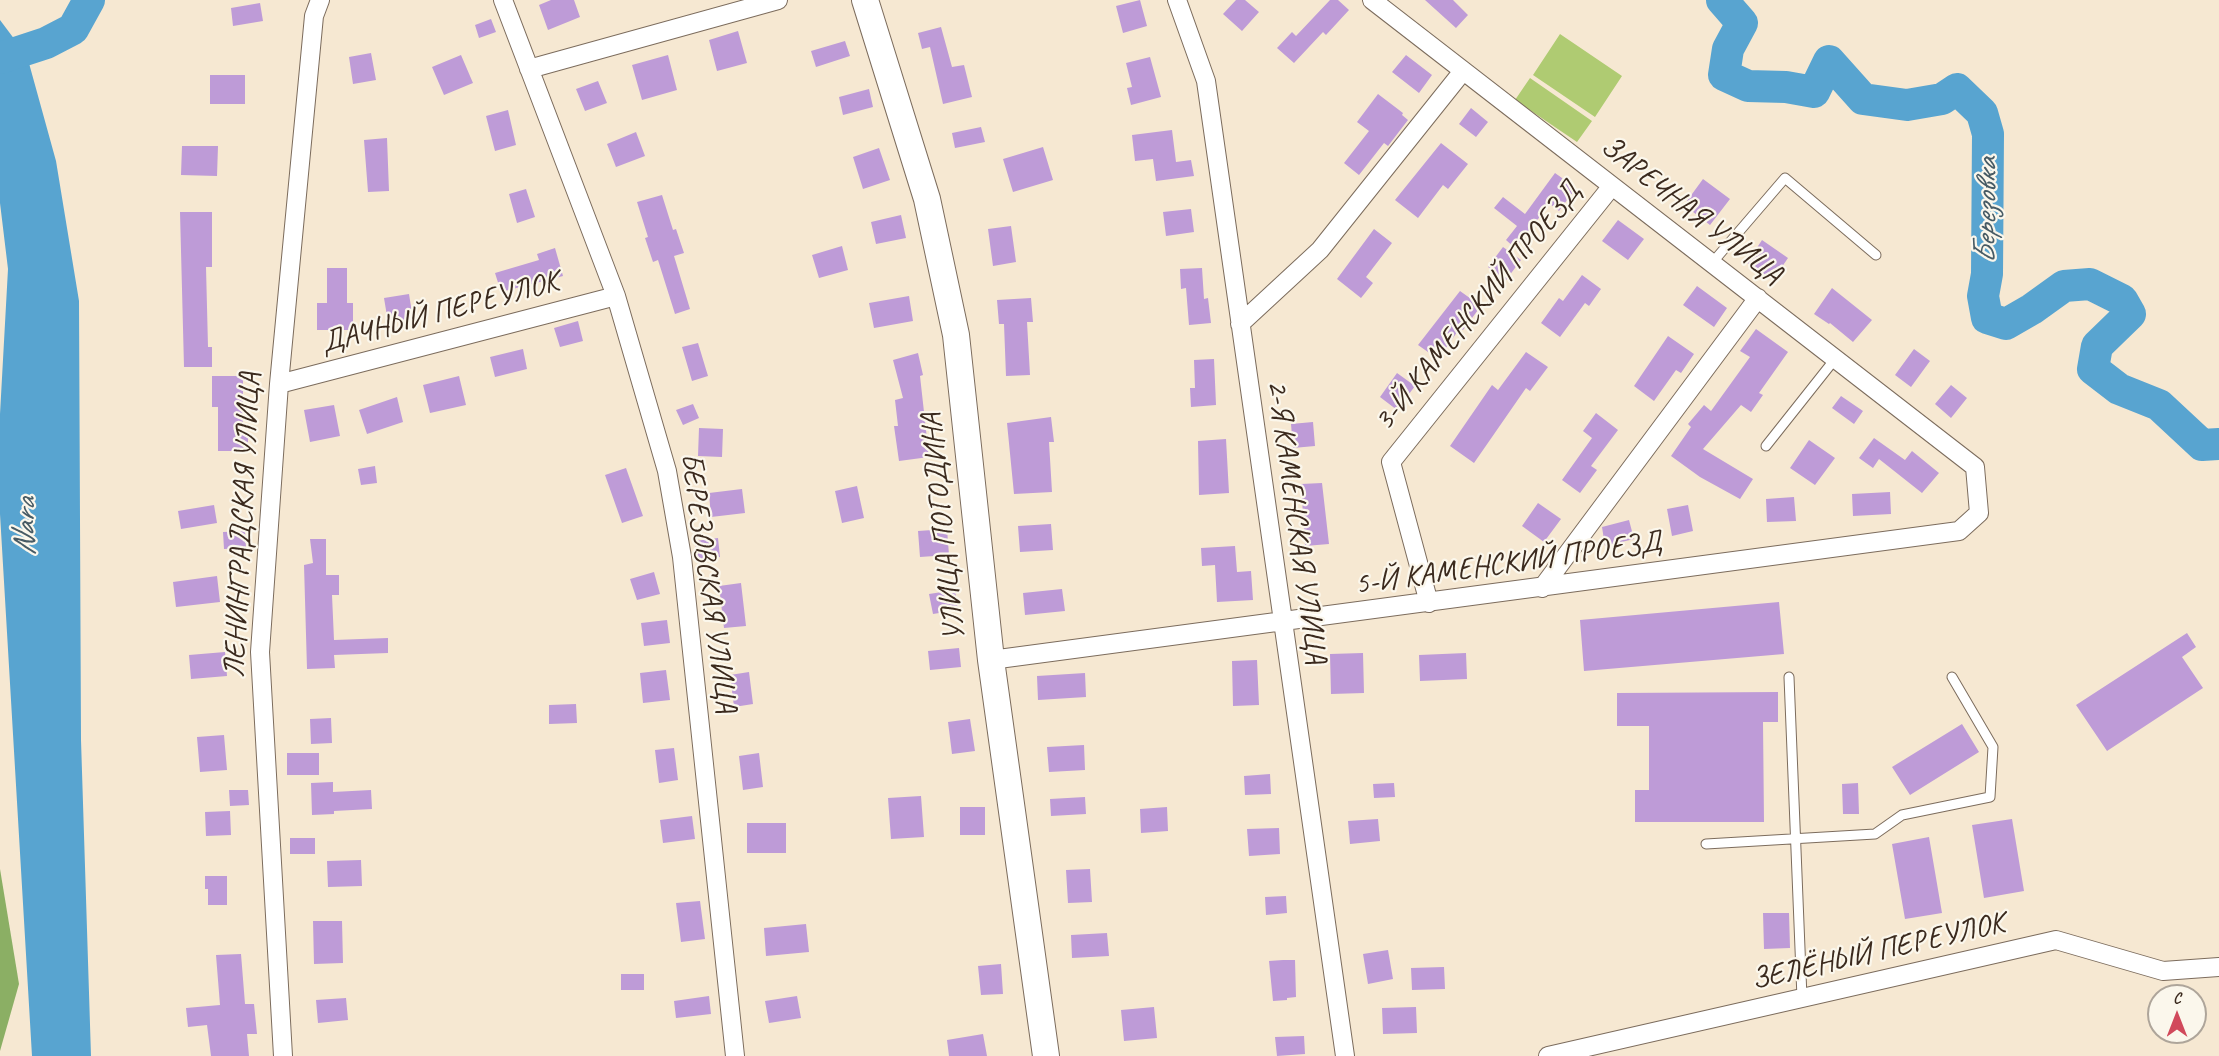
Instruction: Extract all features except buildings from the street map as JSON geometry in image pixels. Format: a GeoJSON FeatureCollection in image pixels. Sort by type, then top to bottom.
{"type":"FeatureCollection","features":[{"type":"Feature","properties":{"kind":"street","name":"ЛЕНИНГРАДСКАЯ УЛИЦА"},"geometry":{"type":"LineString","coordinates":[[283,1056],[260,652],[279,384],[314,16],[320,0]]}},
{"type":"Feature","properties":{"kind":"street","name":"БЕРЕЗОВСКАЯ УЛИЦА"},"geometry":{"type":"LineString","coordinates":[[503,0],[616,296],[667,471],[682,557],[735,1056]]}},
{"type":"Feature","properties":{"kind":"street"},"geometry":{"type":"LineString","coordinates":[[529,69],[778,0]]}},
{"type":"Feature","properties":{"kind":"street","name":"УЛИЦА ПОГОДИНА"},"geometry":{"type":"LineString","coordinates":[[865,0],[927,200],[956,335],[991,660],[1046,1056]]}},
{"type":"Feature","properties":{"kind":"street","name":"2-Я КАМЕНСКАЯ УЛИЦА"},"geometry":{"type":"LineString","coordinates":[[1177,0],[1206,81],[1345,1056]]}},
{"type":"Feature","properties":{"kind":"street","name":"ЗАРЕЧНАЯ УЛИЦА"},"geometry":{"type":"LineString","coordinates":[[1372,0],[1975,467]]}},
{"type":"Feature","properties":{"kind":"street"},"geometry":{"type":"LineString","coordinates":[[1240,324],[1320,250],[1463,71]]}},
{"type":"Feature","properties":{"kind":"street","name":"3-Й КАМЕНСКИЙ ПРОЕЗД"},"geometry":{"type":"LineString","coordinates":[[1429,603],[1391,462],[1612,186]]}},
{"type":"Feature","properties":{"kind":"street","name":"ДАЧНЫЙ ПЕРЕУЛОК"},"geometry":{"type":"LineString","coordinates":[[279,384],[616,296]]}},
{"type":"Feature","properties":{"kind":"street"},"geometry":{"type":"LineString","coordinates":[[1542,588],[1758,298]]}},
{"type":"Feature","properties":{"kind":"street","name":"5-Й КАМЕНСКИЙ ПРОЕЗД"},"geometry":{"type":"LineString","coordinates":[[991,660],[1959,531],[1979,513],[1975,467]]}},
{"type":"Feature","properties":{"kind":"street","name":"ЗЕЛЁНЫЙ ПЕРЕУЛОК"},"geometry":{"type":"LineString","coordinates":[[1548,1056],[2056,940],[2163,971],[2219,967]]}},
{"type":"Feature","properties":{"kind":"lane"},"geometry":{"type":"LineString","coordinates":[[1712,263],[1785,177],[1876,255]]}},
{"type":"Feature","properties":{"kind":"lane"},"geometry":{"type":"LineString","coordinates":[[1766,446],[1835,359]]}},
{"type":"Feature","properties":{"kind":"lane"},"geometry":{"type":"LineString","coordinates":[[1789,677],[1802,998]]}},
{"type":"Feature","properties":{"kind":"lane"},"geometry":{"type":"LineString","coordinates":[[1706,844],[1875,834],[1902,815],[1990,797],[1993,747],[1952,677]]}},
{"type":"Feature","properties":{"kind":"green space"},"geometry":{"type":"Polygon","coordinates":[[[1560,34],[1622,76],[1595,117],[1533,75],[1560,34]]]}},
{"type":"Feature","properties":{"kind":"green space"},"geometry":{"type":"Polygon","coordinates":[[[1530,78],[1592,121],[1577,142],[1515,100],[1530,78]]]}},
{"type":"Feature","properties":{"kind":"green space"},"geometry":{"type":"Polygon","coordinates":[[[0,869],[19,984],[0,1051],[0,869]]]}},
{"type":"Feature","properties":{"kind":"water","name":"Nara"},"geometry":{"type":"Polygon","coordinates":[[[0,20],[27,56],[56,161],[79,301],[81,740],[91,1056],[32,1056],[0,514],[0,414],[8,269],[0,203],[0,20]]]}},
{"type":"Feature","properties":{"kind":"waterway","name":"Березовка"},"geometry":{"type":"LineString","coordinates":[[0,58],[46,43],[73,29],[89,0]]}},
{"type":"Feature","properties":{"kind":"waterway","name":"Березовка"},"geometry":{"type":"LineString","coordinates":[[1722,0],[1742,23],[1728,49],[1724,75],[1748,86],[1786,87],[1814,92],[1829,61],[1863,99],[1907,105],[1942,99],[1957,89],[1982,113],[1988,134],[1987,274],[1983,296],[1987,318],[2006,324],[2064,286],[2090,284],[2122,300],[2130,314],[2097,346],[2093,369],[2119,389],[2159,405],[2202,445],[2219,444]]}}]}
